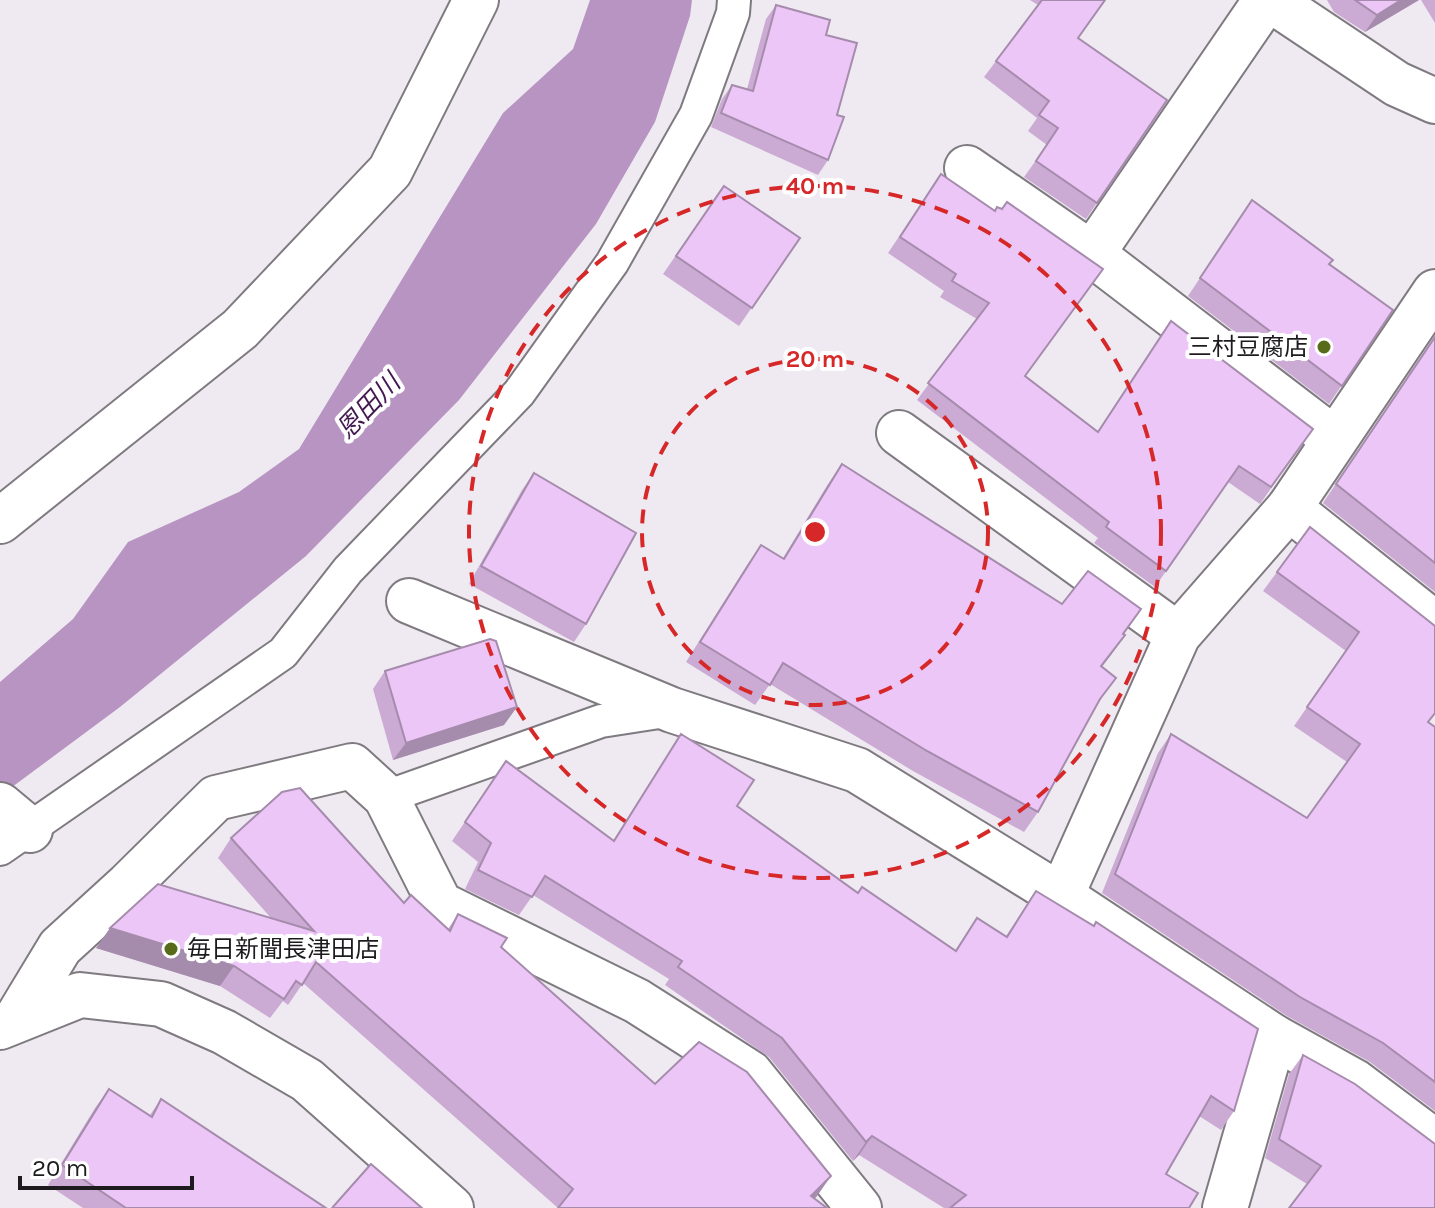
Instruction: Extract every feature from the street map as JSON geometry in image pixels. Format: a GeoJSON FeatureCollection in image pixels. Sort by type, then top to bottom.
{"type":"FeatureCollection","features":[{"type":"Feature","properties":{"kind":"street"},"geometry":{"type":"LineString","coordinates":[[0,521],[240,329],[390,171],[476,0]]}},
{"type":"Feature","properties":{"kind":"street"},"geometry":{"type":"LineString","coordinates":[[1092,254],[1269,0],[1397,84],[1435,101]]}},
{"type":"Feature","properties":{"kind":"street"},"geometry":{"type":"LineString","coordinates":[[967,168],[1092,254],[1334,439]]}},
{"type":"Feature","properties":{"kind":"street"},"geometry":{"type":"LineString","coordinates":[[1061,896],[1178,635],[1289,508],[1435,292]]}},
{"type":"Feature","properties":{"kind":"street"},"geometry":{"type":"LineString","coordinates":[[899,433],[1178,635]]}},
{"type":"Feature","properties":{"kind":"street"},"geometry":{"type":"LineString","coordinates":[[1289,508],[1435,624]]}},
{"type":"Feature","properties":{"kind":"street"},"geometry":{"type":"LineString","coordinates":[[409,601],[672,710],[857,770],[1061,896],[1274,1037],[1355,1082],[1435,1142]]}},
{"type":"Feature","properties":{"kind":"street"},"geometry":{"type":"LineString","coordinates":[[8,1023],[60,947],[216,798],[352,766],[386,797],[440,904],[637,1001],[750,1073],[859,1208]]}},
{"type":"Feature","properties":{"kind":"street"},"geometry":{"type":"LineString","coordinates":[[8,1023],[80,995],[161,1004],[224,1032],[307,1080],[451,1208]]}},
{"type":"Feature","properties":{"kind":"street"},"geometry":{"type":"LineString","coordinates":[[1225,1208],[1274,1037]]}},
{"type":"Feature","properties":{"kind":"lane"},"geometry":{"type":"LineString","coordinates":[[9,824],[283,653],[348,570],[519,393],[612,263],[696,115],[733,13],[734,0]]}},
{"type":"Feature","properties":{"kind":"lane"},"geometry":{"type":"LineString","coordinates":[[386,797],[601,721],[672,710]]}},
{"type":"Feature","properties":{"kind":"water","name":"恩田川"},"geometry":{"type":"Polygon","coordinates":[[[590,0],[692,0],[690,16],[655,122],[596,224],[459,400],[306,556],[120,707],[0,796],[0,682],[73,619],[128,542],[239,492],[299,449],[503,113],[573,49],[590,0]]]}},
{"type":"Feature","properties":{"kind":"building"},"geometry":{"type":"Polygon","coordinates":[[[1042,0],[1105,0],[1078,38],[1167,100],[1097,203],[1036,161],[1058,128],[1039,115],[1049,101],[996,61],[1042,0]]]}},
{"type":"Feature","properties":{"kind":"building"},"geometry":{"type":"Polygon","coordinates":[[[1355,0],[1401,0],[1377,15],[1355,0]]]}},
{"type":"Feature","properties":{"kind":"building"},"geometry":{"type":"Polygon","coordinates":[[[776,5],[830,20],[826,35],[857,43],[837,115],[844,117],[828,160],[721,113],[732,85],[753,91],[776,5]]]}},
{"type":"Feature","properties":{"kind":"building"},"geometry":{"type":"Polygon","coordinates":[[[941,174],[995,211],[997,207],[1002,209],[1007,202],[1103,269],[1025,376],[1098,432],[1171,321],[1313,429],[1271,487],[1239,466],[1166,571],[1106,527],[1109,522],[928,383],[989,303],[952,281],[956,274],[900,237],[941,174]]]}},
{"type":"Feature","properties":{"kind":"building"},"geometry":{"type":"Polygon","coordinates":[[[724,186],[800,238],[752,308],[676,256],[724,186]]]}},
{"type":"Feature","properties":{"kind":"building"},"geometry":{"type":"Polygon","coordinates":[[[1252,200],[1333,260],[1329,264],[1393,310],[1342,386],[1200,278],[1252,200]]]}},
{"type":"Feature","properties":{"kind":"building"},"geometry":{"type":"Polygon","coordinates":[[[1435,337],[1435,563],[1336,484],[1435,337]]]}},
{"type":"Feature","properties":{"kind":"building"},"geometry":{"type":"Polygon","coordinates":[[[842,464],[1062,604],[1088,571],[1141,609],[1101,666],[1116,678],[1100,699],[1038,812],[927,751],[783,663],[770,685],[700,642],[761,545],[784,559],[842,464]]]}},
{"type":"Feature","properties":{"kind":"building"},"geometry":{"type":"Polygon","coordinates":[[[534,473],[636,533],[586,624],[481,566],[534,473]]]}},
{"type":"Feature","properties":{"kind":"building"},"geometry":{"type":"Polygon","coordinates":[[[1310,527],[1435,626],[1435,713],[1428,722],[1435,727],[1435,1082],[1383,1043],[1300,997],[1115,874],[1171,734],[1307,818],[1360,744],[1307,707],[1359,632],[1277,572],[1310,527]]]}},
{"type":"Feature","properties":{"kind":"building"},"geometry":{"type":"Polygon","coordinates":[[[490,639],[496,641],[517,707],[406,743],[385,671],[490,639]]]}},
{"type":"Feature","properties":{"kind":"building"},"geometry":{"type":"Polygon","coordinates":[[[681,734],[754,780],[737,806],[858,893],[862,887],[956,951],[977,918],[1007,937],[1036,891],[1094,926],[1096,922],[1258,1029],[1234,1111],[1211,1096],[1166,1174],[1198,1193],[1189,1208],[950,1208],[966,1195],[872,1136],[866,1142],[782,1038],[678,967],[682,961],[545,876],[532,897],[478,870],[491,843],[465,822],[506,761],[614,841],[681,734]]]}},
{"type":"Feature","properties":{"kind":"building"},"geometry":{"type":"Polygon","coordinates":[[[300,788],[404,903],[411,895],[450,931],[458,914],[507,938],[501,947],[655,1084],[699,1042],[747,1072],[831,1176],[811,1196],[827,1208],[558,1208],[573,1189],[316,962],[302,985],[296,981],[284,999],[234,966],[110,928],[158,884],[314,931],[231,838],[282,792],[300,788]]]}},
{"type":"Feature","properties":{"kind":"building"},"geometry":{"type":"Polygon","coordinates":[[[1303,1055],[1355,1084],[1435,1144],[1435,1208],[1289,1208],[1321,1166],[1279,1139],[1303,1055]]]}},
{"type":"Feature","properties":{"kind":"building"},"geometry":{"type":"Polygon","coordinates":[[[109,1089],[152,1117],[161,1099],[326,1208],[126,1208],[62,1165],[109,1089]]]}},
{"type":"Feature","properties":{"kind":"building"},"geometry":{"type":"Polygon","coordinates":[[[371,1164],[422,1208],[332,1208],[371,1164]]]}},
{"type":"Feature","properties":{"kind":"place","name":"三村豆腐店"},"geometry":{"type":"Point","coordinates":[1324,347]}},
{"type":"Feature","properties":{"kind":"place","name":"毎日新聞長津田店"},"geometry":{"type":"Point","coordinates":[171,949]}}]}
